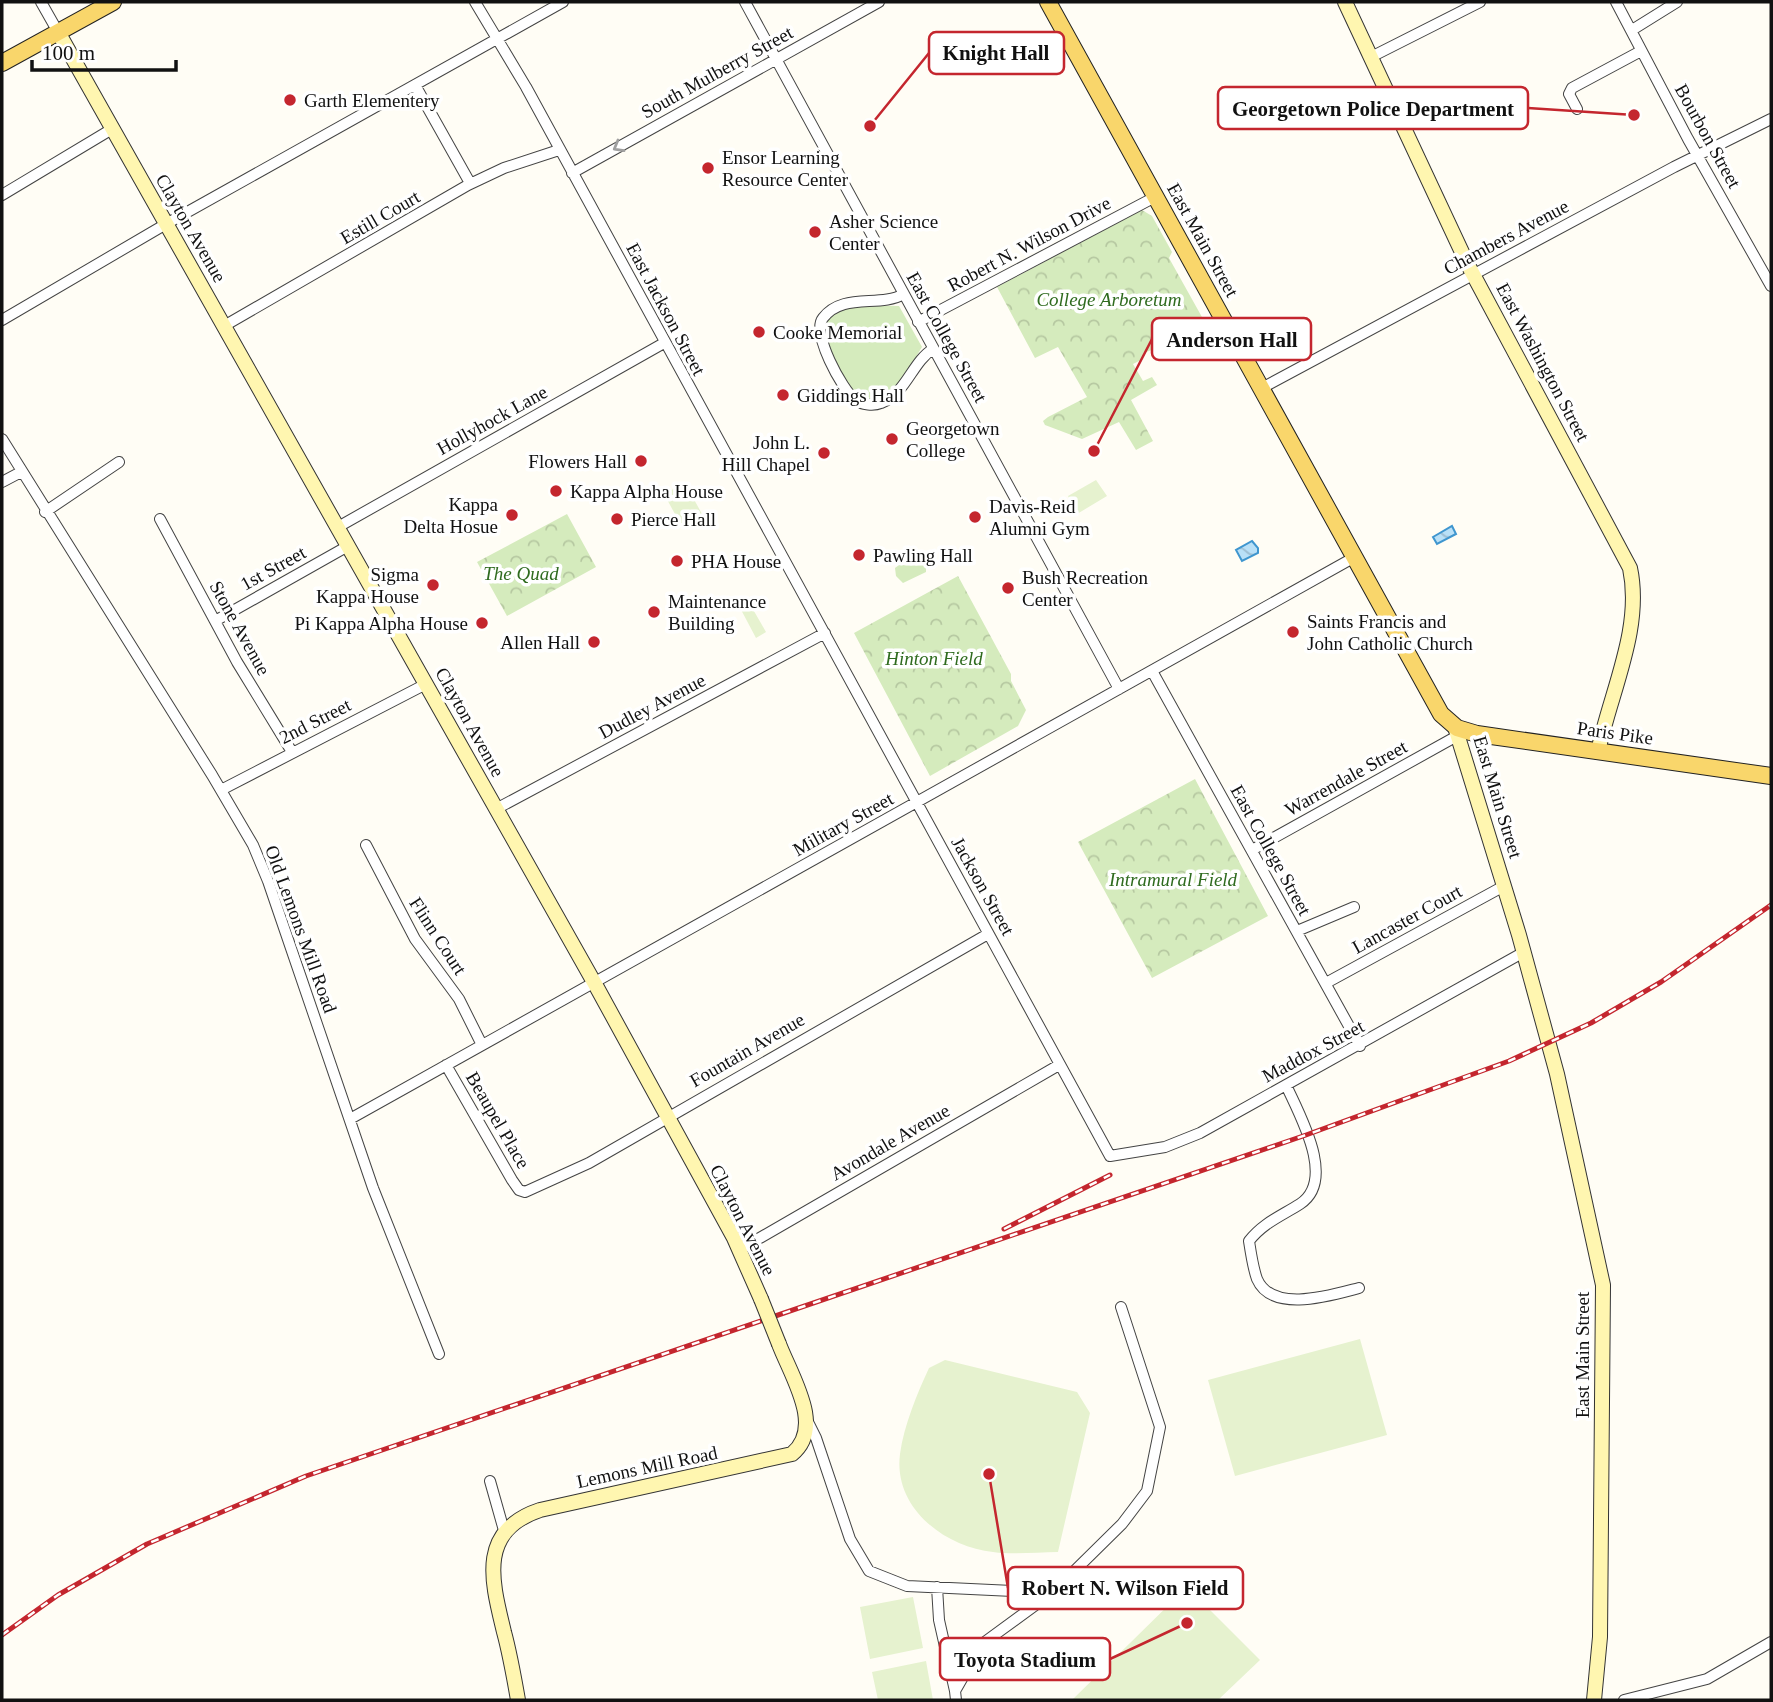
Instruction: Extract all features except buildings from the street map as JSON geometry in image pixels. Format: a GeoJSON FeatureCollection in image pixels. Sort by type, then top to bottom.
{"type":"FeatureCollection","features":[{"type":"Feature","properties":{"kind":"main road"},"geometry":{"type":"LineString","coordinates":[[2,63],[113,2]]}},
{"type":"Feature","properties":{"kind":"main road","name":"East Main Street"},"geometry":{"type":"LineString","coordinates":[[1048,2],[1426,692],[1456,732]]}},
{"type":"Feature","properties":{"kind":"main road","name":"Paris Pike"},"geometry":{"type":"LineString","coordinates":[[1456,732],[1771,776]]}},
{"type":"Feature","properties":{"kind":"street"},"geometry":{"type":"LineString","coordinates":[[41,2],[58,32]]}},
{"type":"Feature","properties":{"kind":"street","name":"East Jackson Street"},"geometry":{"type":"LineString","coordinates":[[475,2],[559,149],[825,634]]}},
{"type":"Feature","properties":{"kind":"street"},"geometry":{"type":"LineString","coordinates":[[2,320],[166,224],[563,2]]}},
{"type":"Feature","properties":{"kind":"street","name":"East College Street"},"geometry":{"type":"LineString","coordinates":[[745,2],[1119,689]]}},
{"type":"Feature","properties":{"kind":"street","name":"East Washington Street"},"geometry":{"type":"LineString","coordinates":[[1345,2],[1373,56],[1473,274],[1630,568],[1633,584],[1633,622],[1598,752]]}},
{"type":"Feature","properties":{"kind":"street"},"geometry":{"type":"LineString","coordinates":[[1373,56],[1480,2]]}},
{"type":"Feature","properties":{"kind":"street","name":"Bourbon Street"},"geometry":{"type":"LineString","coordinates":[[1616,2],[1771,286]]}},
{"type":"Feature","properties":{"kind":"street"},"geometry":{"type":"LineString","coordinates":[[1632,30],[1677,2]]}},
{"type":"Feature","properties":{"kind":"street","name":"South Mulberry Street"},"geometry":{"type":"LineString","coordinates":[[572,173],[872,3]]}},
{"type":"Feature","properties":{"kind":"street","name":"Clayton Avenue"},"geometry":{"type":"LineString","coordinates":[[58,32],[595,984],[739,1250],[761,1299],[807,1420]]}},
{"type":"Feature","properties":{"kind":"street"},"geometry":{"type":"LineString","coordinates":[[1577,109],[1569,94],[1572,88],[1641,51]]}},
{"type":"Feature","properties":{"kind":"street"},"geometry":{"type":"LineString","coordinates":[[415,85],[470,183]]}},
{"type":"Feature","properties":{"kind":"street","name":"Chambers Avenue"},"geometry":{"type":"LineString","coordinates":[[1260,389],[1473,274],[1771,119]]}},
{"type":"Feature","properties":{"kind":"street"},"geometry":{"type":"LineString","coordinates":[[2,195],[112,129]]}},
{"type":"Feature","properties":{"kind":"street","name":"Estill Court"},"geometry":{"type":"LineString","coordinates":[[224,326],[470,183],[559,149]]}},
{"type":"Feature","properties":{"kind":"street","name":"Robert N. Wilson Drive"},"geometry":{"type":"LineString","coordinates":[[918,321],[1155,197]]}},
{"type":"Feature","properties":{"kind":"street"},"geometry":{"type":"LineString","coordinates":[[904,294],[892,300],[842,304],[820,322],[819,332],[823,347],[849,392],[859,402],[870,404],[880,404],[892,397],[922,356],[933,349]]}},
{"type":"Feature","properties":{"kind":"street","name":"Hollyhock Lane"},"geometry":{"type":"LineString","coordinates":[[338,527],[664,343]]}},
{"type":"Feature","properties":{"kind":"street","name":"Old Lemons Mill Road"},"geometry":{"type":"LineString","coordinates":[[2,439],[253,845],[268,881],[373,1188],[439,1354]]}},
{"type":"Feature","properties":{"kind":"street"},"geometry":{"type":"LineString","coordinates":[[45,512],[119,462]]}},
{"type":"Feature","properties":{"kind":"street"},"geometry":{"type":"LineString","coordinates":[[2,482],[21,472]]}},
{"type":"Feature","properties":{"kind":"street","name":"Stone Avenue"},"geometry":{"type":"LineString","coordinates":[[160,519],[215,621],[292,752]]}},
{"type":"Feature","properties":{"kind":"street","name":"1st Street"},"geometry":{"type":"LineString","coordinates":[[215,621],[348,546]]}},
{"type":"Feature","properties":{"kind":"street","name":"Military Street"},"geometry":{"type":"LineString","coordinates":[[350,1119],[1353,558]]}},
{"type":"Feature","properties":{"kind":"street","name":"Jackson Street"},"geometry":{"type":"LineString","coordinates":[[825,634],[1110,1156]]}},
{"type":"Feature","properties":{"kind":"street","name":"Dudley Avenue"},"geometry":{"type":"LineString","coordinates":[[496,809],[825,634]]}},
{"type":"Feature","properties":{"kind":"street","name":"East College Street"},"geometry":{"type":"LineString","coordinates":[[1152,671],[1360,1046]]}},
{"type":"Feature","properties":{"kind":"street","name":"2nd Street"},"geometry":{"type":"LineString","coordinates":[[221,790],[426,684]]}},
{"type":"Feature","properties":{"kind":"street","name":"Warrendale Street"},"geometry":{"type":"LineString","coordinates":[[1252,850],[1456,732]]}},
{"type":"Feature","properties":{"kind":"street","name":"East Main Street"},"geometry":{"type":"LineString","coordinates":[[1456,732],[1524,952],[1557,1074],[1603,1285],[1600,1637],[1594,1700]]}},
{"type":"Feature","properties":{"kind":"street","name":"Flinn Court"},"geometry":{"type":"LineString","coordinates":[[366,845],[415,939],[459,999],[482,1045]]}},
{"type":"Feature","properties":{"kind":"street","name":"Lancaster Court"},"geometry":{"type":"LineString","coordinates":[[1326,983],[1504,886]]}},
{"type":"Feature","properties":{"kind":"street","name":"Lancaster Court"},"geometry":{"type":"LineString","coordinates":[[1297,931],[1353,907]]}},
{"type":"Feature","properties":{"kind":"street","name":"Fountain Avenue"},"geometry":{"type":"LineString","coordinates":[[522,1191],[531,1190],[589,1163],[666,1116],[988,934]]}},
{"type":"Feature","properties":{"kind":"street","name":"Maddox Street"},"geometry":{"type":"LineString","coordinates":[[1110,1156],[1165,1147],[1188,1138],[1360,1046],[1524,952]]}},
{"type":"Feature","properties":{"kind":"street","name":"Beaupel Place"},"geometry":{"type":"LineString","coordinates":[[446,1065],[512,1180],[522,1191]]}},
{"type":"Feature","properties":{"kind":"street","name":"Avondale Avenue"},"geometry":{"type":"LineString","coordinates":[[739,1250],[1059,1065]]}},
{"type":"Feature","properties":{"kind":"street"},"geometry":{"type":"LineString","coordinates":[[1286,1085],[1311,1140],[1316,1174],[1311,1194],[1303,1202],[1259,1227],[1249,1241],[1258,1282],[1270,1293],[1292,1300],[1320,1298],[1359,1288]]}},
{"type":"Feature","properties":{"kind":"street"},"geometry":{"type":"LineString","coordinates":[[956,1695],[982,1644],[1052,1593],[1122,1524],[1147,1491],[1160,1427],[1121,1307]]}},
{"type":"Feature","properties":{"kind":"street"},"geometry":{"type":"LineString","coordinates":[[807,1420],[860,1561],[881,1578],[907,1586],[1052,1593]]}},
{"type":"Feature","properties":{"kind":"street","name":"Lemons Mill Road"},"geometry":{"type":"LineString","coordinates":[[505,1534],[519,1520],[540,1510],[788,1456],[801,1446],[807,1434],[807,1420]]}},
{"type":"Feature","properties":{"kind":"street"},"geometry":{"type":"LineString","coordinates":[[490,1481],[505,1534],[495,1550],[492,1578],[518,1700]]}},
{"type":"Feature","properties":{"kind":"street"},"geometry":{"type":"LineString","coordinates":[[937,1587],[939,1620],[956,1695]]}},
{"type":"Feature","properties":{"kind":"street"},"geometry":{"type":"LineString","coordinates":[[1624,1700],[1707,1679],[1771,1642]]}},
{"type":"Feature","properties":{"kind":"green space","name":"College Arboretum"},"geometry":{"type":"Polygon","coordinates":[[[1142,210],[1152,216],[1172,252],[1169,258],[1212,335],[1166,359],[1155,356],[1152,350],[1143,353],[1143,359],[1133,364],[1143,381],[1152,377],[1157,385],[1131,400],[1153,441],[1136,450],[1119,422],[1082,439],[1045,425],[1043,421],[1048,417],[1087,397],[1058,347],[1035,358],[997,287],[1142,210]]]}},
{"type":"Feature","properties":{"kind":"green space"},"geometry":{"type":"Polygon","coordinates":[[[855,305],[899,306],[922,347],[897,386],[876,399],[866,399],[854,391],[835,360],[828,337],[828,319],[842,309],[855,305]]]}},
{"type":"Feature","properties":{"kind":"green space"},"geometry":{"type":"Polygon","coordinates":[[[1096,480],[1107,496],[1077,514],[1068,496],[1096,480]]]}},
{"type":"Feature","properties":{"kind":"green space"},"geometry":{"type":"Polygon","coordinates":[[[685,483],[702,514],[681,525],[664,494],[685,483]]]}},
{"type":"Feature","properties":{"kind":"green space","name":"The Quad"},"geometry":{"type":"Polygon","coordinates":[[[567,514],[596,567],[507,616],[477,562],[567,514]]]}},
{"type":"Feature","properties":{"kind":"green space"},"geometry":{"type":"Polygon","coordinates":[[[917,552],[926,558],[926,572],[903,583],[896,576],[895,568],[917,552]]]}},
{"type":"Feature","properties":{"kind":"green space","name":"Hinton Field"},"geometry":{"type":"Polygon","coordinates":[[[958,576],[1011,674],[1011,681],[1026,710],[1018,726],[930,776],[854,633],[958,576]]]}},
{"type":"Feature","properties":{"kind":"green space"},"geometry":{"type":"Polygon","coordinates":[[[747,599],[766,632],[756,638],[738,604],[747,599]]]}},
{"type":"Feature","properties":{"kind":"green space","name":"Intramural Field"},"geometry":{"type":"Polygon","coordinates":[[[1195,779],[1268,916],[1152,978],[1078,842],[1195,779]]]}},
{"type":"Feature","properties":{"kind":"green space"},"geometry":{"type":"Polygon","coordinates":[[[1360,1339],[1387,1435],[1235,1476],[1208,1380],[1360,1339]]]}},
{"type":"Feature","properties":{"kind":"green space"},"geometry":{"type":"Polygon","coordinates":[[[945,1360],[1077,1392],[1090,1413],[1058,1552],[1009,1553],[975,1549],[941,1533],[914,1507],[900,1474],[902,1443],[929,1368],[945,1360]]]}},
{"type":"Feature","properties":{"kind":"green space"},"geometry":{"type":"Polygon","coordinates":[[[1187,1587],[1260,1660],[1218,1700],[1072,1700],[1187,1587]]]}},
{"type":"Feature","properties":{"kind":"green space"},"geometry":{"type":"Polygon","coordinates":[[[913,1597],[923,1648],[870,1659],[860,1607],[913,1597]]]}},
{"type":"Feature","properties":{"kind":"green space"},"geometry":{"type":"Polygon","coordinates":[[[926,1661],[933,1700],[878,1700],[872,1672],[926,1661]]]}},
{"type":"Feature","properties":{"kind":"water"},"geometry":{"type":"Polygon","coordinates":[[[1452,526],[1456,534],[1437,544],[1433,537],[1452,526]]]}},
{"type":"Feature","properties":{"kind":"water"},"geometry":{"type":"Polygon","coordinates":[[[1252,541],[1258,548],[1258,553],[1242,561],[1236,550],[1252,541]]]}},
{"type":"Feature","properties":{"kind":"railway"},"geometry":{"type":"LineString","coordinates":[[2,1635],[58,1595],[147,1544],[306,1476],[1306,1135],[1509,1061],[1591,1023],[1661,982],[1771,905]]}},
{"type":"Feature","properties":{"kind":"railway"},"geometry":{"type":"LineString","coordinates":[[1004,1229],[1110,1175]]}},
{"type":"Feature","properties":{"kind":"place","name":"Garth Elementery"},"geometry":{"type":"Point","coordinates":[290,100]}},
{"type":"Feature","properties":{"kind":"place","name":"Georgetown Police Department"},"geometry":{"type":"Point","coordinates":[1634,115]}},
{"type":"Feature","properties":{"kind":"place","name":"Knight Hall"},"geometry":{"type":"Point","coordinates":[870,126]}},
{"type":"Feature","properties":{"kind":"place","name":"Ensor Learning Resource Center"},"geometry":{"type":"Point","coordinates":[708,168]}},
{"type":"Feature","properties":{"kind":"place","name":"Asher Science Center"},"geometry":{"type":"Point","coordinates":[815,232]}},
{"type":"Feature","properties":{"kind":"place","name":"Cooke Memorial"},"geometry":{"type":"Point","coordinates":[759,332]}},
{"type":"Feature","properties":{"kind":"place","name":"Giddings Hall"},"geometry":{"type":"Point","coordinates":[783,395]}},
{"type":"Feature","properties":{"kind":"place","name":"Georgetown College"},"geometry":{"type":"Point","coordinates":[892,439]}},
{"type":"Feature","properties":{"kind":"place","name":"Anderson Hall"},"geometry":{"type":"Point","coordinates":[1094,451]}},
{"type":"Feature","properties":{"kind":"place","name":"John L. Hill Chapel"},"geometry":{"type":"Point","coordinates":[824,453]}},
{"type":"Feature","properties":{"kind":"place","name":"Flowers Hall"},"geometry":{"type":"Point","coordinates":[641,461]}},
{"type":"Feature","properties":{"kind":"place","name":"Kappa Alpha House"},"geometry":{"type":"Point","coordinates":[556,491]}},
{"type":"Feature","properties":{"kind":"place","name":"Kappa Delta Hosue"},"geometry":{"type":"Point","coordinates":[512,515]}},
{"type":"Feature","properties":{"kind":"place","name":"Davis-Reid Alumni Gym"},"geometry":{"type":"Point","coordinates":[975,517]}},
{"type":"Feature","properties":{"kind":"place","name":"Pierce Hall"},"geometry":{"type":"Point","coordinates":[617,519]}},
{"type":"Feature","properties":{"kind":"place","name":"Pawling Hall"},"geometry":{"type":"Point","coordinates":[859,555]}},
{"type":"Feature","properties":{"kind":"place","name":"PHA House"},"geometry":{"type":"Point","coordinates":[677,561]}},
{"type":"Feature","properties":{"kind":"place","name":"Sigma Kappa House"},"geometry":{"type":"Point","coordinates":[433,585]}},
{"type":"Feature","properties":{"kind":"place","name":"Bush Recreation Center"},"geometry":{"type":"Point","coordinates":[1008,588]}},
{"type":"Feature","properties":{"kind":"place","name":"Maintenance Building"},"geometry":{"type":"Point","coordinates":[654,612]}},
{"type":"Feature","properties":{"kind":"place","name":"Pi Kappa Alpha House"},"geometry":{"type":"Point","coordinates":[482,623]}},
{"type":"Feature","properties":{"kind":"place","name":"Saints Francis and John Catholic Church"},"geometry":{"type":"Point","coordinates":[1293,632]}},
{"type":"Feature","properties":{"kind":"place","name":"Allen Hall"},"geometry":{"type":"Point","coordinates":[594,642]}},
{"type":"Feature","properties":{"kind":"place","name":"Robert N. Wilson Field"},"geometry":{"type":"Point","coordinates":[989,1474]}},
{"type":"Feature","properties":{"kind":"place","name":"Toyota Stadium"},"geometry":{"type":"Point","coordinates":[1187,1623]}}]}
